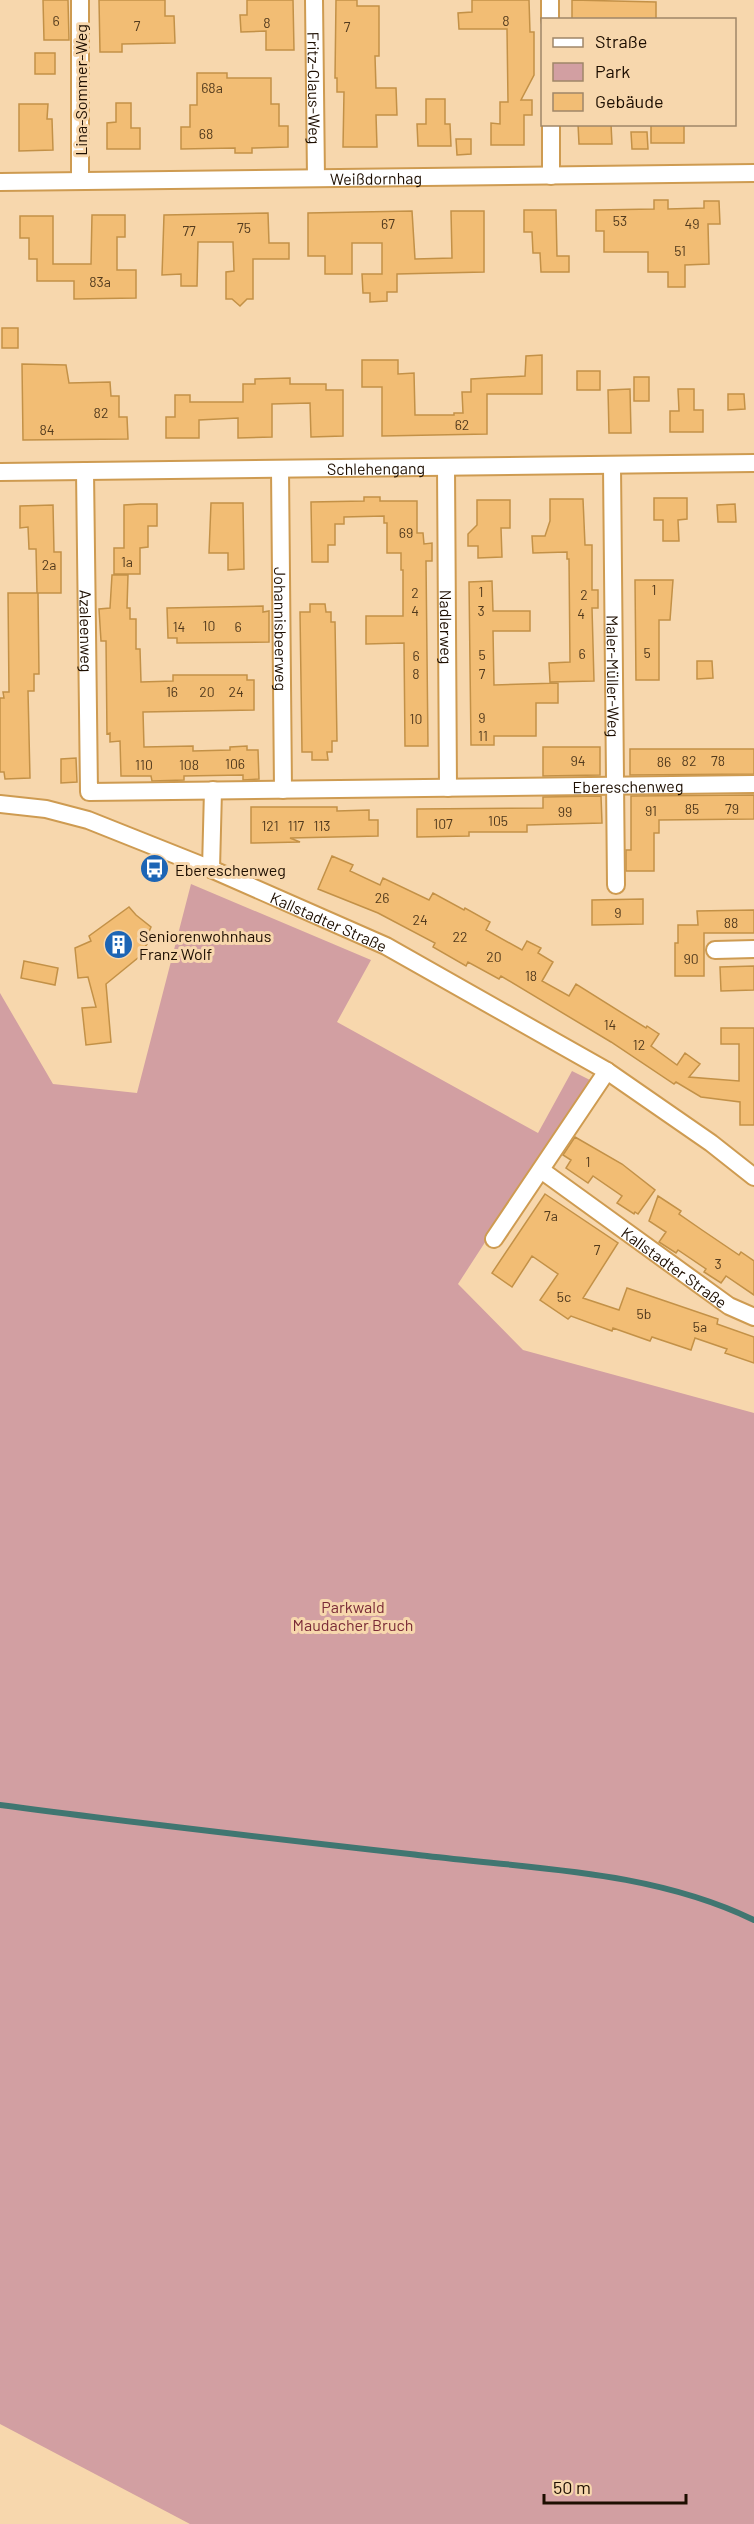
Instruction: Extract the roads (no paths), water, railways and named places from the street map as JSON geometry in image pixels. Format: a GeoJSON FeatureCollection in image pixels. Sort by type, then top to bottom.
{"type":"FeatureCollection","features":[{"type":"Feature","properties":{"kind":"street","name":"Lina-Sommer-Weg"},"geometry":{"type":"LineString","coordinates":[[80,0],[80,180]]}},
{"type":"Feature","properties":{"kind":"street","name":"Fritz-Claus-Weg"},"geometry":{"type":"LineString","coordinates":[[314,0],[316,178]]}},
{"type":"Feature","properties":{"kind":"street"},"geometry":{"type":"LineString","coordinates":[[550,0],[550,18]]}},
{"type":"Feature","properties":{"kind":"street"},"geometry":{"type":"LineString","coordinates":[[551,126],[551,176]]}},
{"type":"Feature","properties":{"kind":"street","name":"Weißdornhag"},"geometry":{"type":"LineString","coordinates":[[0,182],[754,173]]}},
{"type":"Feature","properties":{"kind":"street","name":"Schlehengang"},"geometry":{"type":"LineString","coordinates":[[0,472],[754,463]]}},
{"type":"Feature","properties":{"kind":"street","name":"Maler-Müller-Weg"},"geometry":{"type":"LineString","coordinates":[[612,466],[616,885]]}},
{"type":"Feature","properties":{"kind":"street","name":"Nadlerweg"},"geometry":{"type":"LineString","coordinates":[[446,467],[448,788]]}},
{"type":"Feature","properties":{"kind":"street","name":"Johannisbeerweg"},"geometry":{"type":"LineString","coordinates":[[280,469],[283,790]]}},
{"type":"Feature","properties":{"kind":"street","name":"Azaleenweg"},"geometry":{"type":"LineString","coordinates":[[85,471],[89,792]]}},
{"type":"Feature","properties":{"kind":"street","name":"Ebereschenweg"},"geometry":{"type":"LineString","coordinates":[[89,792],[754,784]]}},
{"type":"Feature","properties":{"kind":"street"},"geometry":{"type":"LineString","coordinates":[[212,869],[213,790]]}},
{"type":"Feature","properties":{"kind":"street","name":"Kallstadter Straße"},"geometry":{"type":"LineString","coordinates":[[0,804],[46,809],[88,820],[212,869],[386,946],[607,1071],[752,1173]]}},
{"type":"Feature","properties":{"kind":"street"},"geometry":{"type":"LineString","coordinates":[[715,950],[754,949]]}},
{"type":"Feature","properties":{"kind":"street"},"geometry":{"type":"LineString","coordinates":[[494,1239],[607,1071]]}},
{"type":"Feature","properties":{"kind":"street","name":"Kallstadter Straße"},"geometry":{"type":"LineString","coordinates":[[541,1170],[729,1306],[754,1317]]}},
{"type":"Feature","properties":{"kind":"waterway"},"geometry":{"type":"LineString","coordinates":[[0,1805],[214,1832],[594,1874],[676,1891],[754,1920]]}},
{"type":"Feature","properties":{"kind":"place","name":"Ebereschenweg"},"geometry":{"type":"Point","coordinates":[154,869]}},
{"type":"Feature","properties":{"kind":"place","name":"Seniorenwohnhaus Franz Wolf"},"geometry":{"type":"Point","coordinates":[118,944]}},
{"type":"Feature","properties":{"kind":"park label","name":"Parkwald Maudacher Bruch"},"geometry":{"type":"Point","coordinates":[353,1615]}}]}
